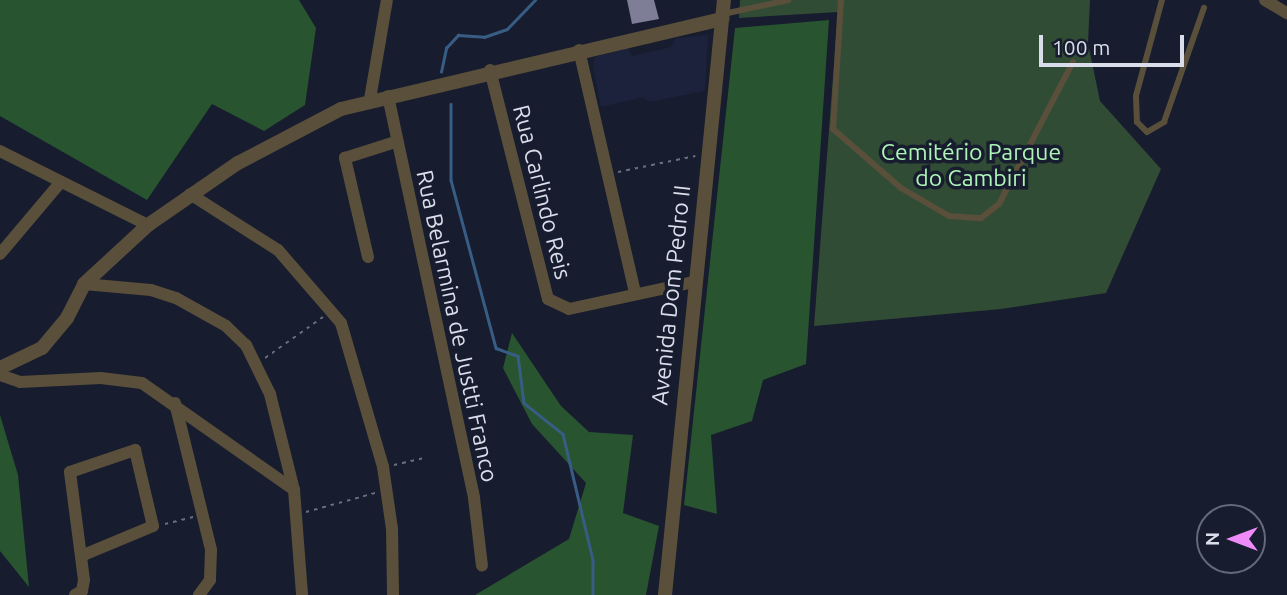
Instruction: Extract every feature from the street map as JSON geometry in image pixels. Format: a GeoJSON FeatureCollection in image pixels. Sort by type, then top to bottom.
{"type":"FeatureCollection","features":[{"type":"Feature","properties":{"kind":"street"},"geometry":{"type":"LineString","coordinates":[[370,99],[387,0]]}},
{"type":"Feature","properties":{"kind":"street"},"geometry":{"type":"LineString","coordinates":[[1265,0],[1287,13]]}},
{"type":"Feature","properties":{"kind":"street"},"geometry":{"type":"LineString","coordinates":[[0,368],[41,348],[67,318],[85,284],[148,225],[238,163],[341,109],[370,99],[706,23],[723,11]]}},
{"type":"Feature","properties":{"kind":"street","name":"Avenida Dom Pedro II"},"geometry":{"type":"LineString","coordinates":[[665,595],[723,11]]}},
{"type":"Feature","properties":{"kind":"street"},"geometry":{"type":"LineString","coordinates":[[706,23],[721,35]]}},
{"type":"Feature","properties":{"kind":"street"},"geometry":{"type":"LineString","coordinates":[[579,50],[635,292]]}},
{"type":"Feature","properties":{"kind":"street","name":"Rua Carlindo Reis"},"geometry":{"type":"LineString","coordinates":[[490,71],[548,299],[569,309],[635,292],[694,282]]}},
{"type":"Feature","properties":{"kind":"street","name":"Rua Belarmina de Justti Franco"},"geometry":{"type":"LineString","coordinates":[[388,96],[395,142],[474,498],[482,566]]}},
{"type":"Feature","properties":{"kind":"street"},"geometry":{"type":"LineString","coordinates":[[368,257],[345,158],[395,142]]}},
{"type":"Feature","properties":{"kind":"street"},"geometry":{"type":"LineString","coordinates":[[4,158],[148,225]]}},
{"type":"Feature","properties":{"kind":"street"},"geometry":{"type":"LineString","coordinates":[[0,254],[61,183]]}},
{"type":"Feature","properties":{"kind":"street"},"geometry":{"type":"LineString","coordinates":[[190,194],[278,250],[332,310],[346,338],[383,467],[393,595]]}},
{"type":"Feature","properties":{"kind":"street"},"geometry":{"type":"LineString","coordinates":[[85,284],[151,290],[176,298],[226,326],[258,363],[294,489],[298,514],[302,595]]}},
{"type":"Feature","properties":{"kind":"street"},"geometry":{"type":"LineString","coordinates":[[0,375],[38,382],[127,379],[142,383],[175,403],[294,489]]}},
{"type":"Feature","properties":{"kind":"street"},"geometry":{"type":"LineString","coordinates":[[175,403],[204,515],[212,565],[210,580],[199,595]]}},
{"type":"Feature","properties":{"kind":"street"},"geometry":{"type":"LineString","coordinates":[[75,595],[84,585],[69,477],[74,469],[129,450],[138,453],[153,526],[81,556]]}},
{"type":"Feature","properties":{"kind":"lane"},"geometry":{"type":"LineString","coordinates":[[723,11],[789,0]]}},
{"type":"Feature","properties":{"kind":"lane"},"geometry":{"type":"LineString","coordinates":[[841,0],[834,130],[901,188],[949,216],[981,218],[999,204],[1073,62]]}},
{"type":"Feature","properties":{"kind":"lane"},"geometry":{"type":"LineString","coordinates":[[1162,0],[1136,96],[1137,122],[1147,132],[1164,122],[1204,8]]}},
{"type":"Feature","properties":{"kind":"path"},"geometry":{"type":"LineString","coordinates":[[607,175],[710,153]]}},
{"type":"Feature","properties":{"kind":"path"},"geometry":{"type":"LineString","coordinates":[[258,363],[332,310]]}},
{"type":"Feature","properties":{"kind":"path"},"geometry":{"type":"LineString","coordinates":[[383,467],[425,458]]}},
{"type":"Feature","properties":{"kind":"path"},"geometry":{"type":"LineString","coordinates":[[298,514],[386,490]]}},
{"type":"Feature","properties":{"kind":"path"},"geometry":{"type":"LineString","coordinates":[[153,526],[204,515]]}},
{"type":"Feature","properties":{"kind":"shaded area"},"geometry":{"type":"Polygon","coordinates":[[[708,35],[705,91],[649,102],[643,97],[601,107],[593,68],[595,57],[628,48],[632,56],[671,47],[676,38],[708,35]]]}},
{"type":"Feature","properties":{"kind":"green space"},"geometry":{"type":"Polygon","coordinates":[[[0,0],[299,0],[316,28],[305,105],[264,131],[212,104],[147,200],[0,116],[0,0]]]}},
{"type":"Feature","properties":{"kind":"green space","name":"Cemitério Parque do Cambiri"},"geometry":{"type":"Polygon","coordinates":[[[740,0],[1090,0],[1088,43],[1100,101],[1161,169],[1106,293],[1001,309],[814,326],[838,12],[739,18],[740,0]]]}},
{"type":"Feature","properties":{"kind":"green space"},"geometry":{"type":"Polygon","coordinates":[[[829,20],[806,364],[763,380],[752,421],[711,435],[717,514],[684,505],[735,28],[829,20]]]}},
{"type":"Feature","properties":{"kind":"green space"},"geometry":{"type":"Polygon","coordinates":[[[512,333],[561,406],[589,432],[633,435],[623,513],[659,526],[646,595],[475,595],[569,539],[586,483],[532,424],[503,368],[512,333]]]}},
{"type":"Feature","properties":{"kind":"green space"},"geometry":{"type":"Polygon","coordinates":[[[0,415],[18,475],[29,587],[0,551],[0,415]]]}},
{"type":"Feature","properties":{"kind":"building"},"geometry":{"type":"Polygon","coordinates":[[[627,0],[654,0],[659,19],[632,24],[627,0]]]}},
{"type":"Feature","properties":{"kind":"waterway"},"geometry":{"type":"LineString","coordinates":[[441,72],[446,48],[458,35],[484,37],[507,29],[535,0]]}},
{"type":"Feature","properties":{"kind":"waterway"},"geometry":{"type":"LineString","coordinates":[[451,104],[451,180],[496,348],[518,356],[524,403],[563,434],[593,560],[593,595]]}}]}
